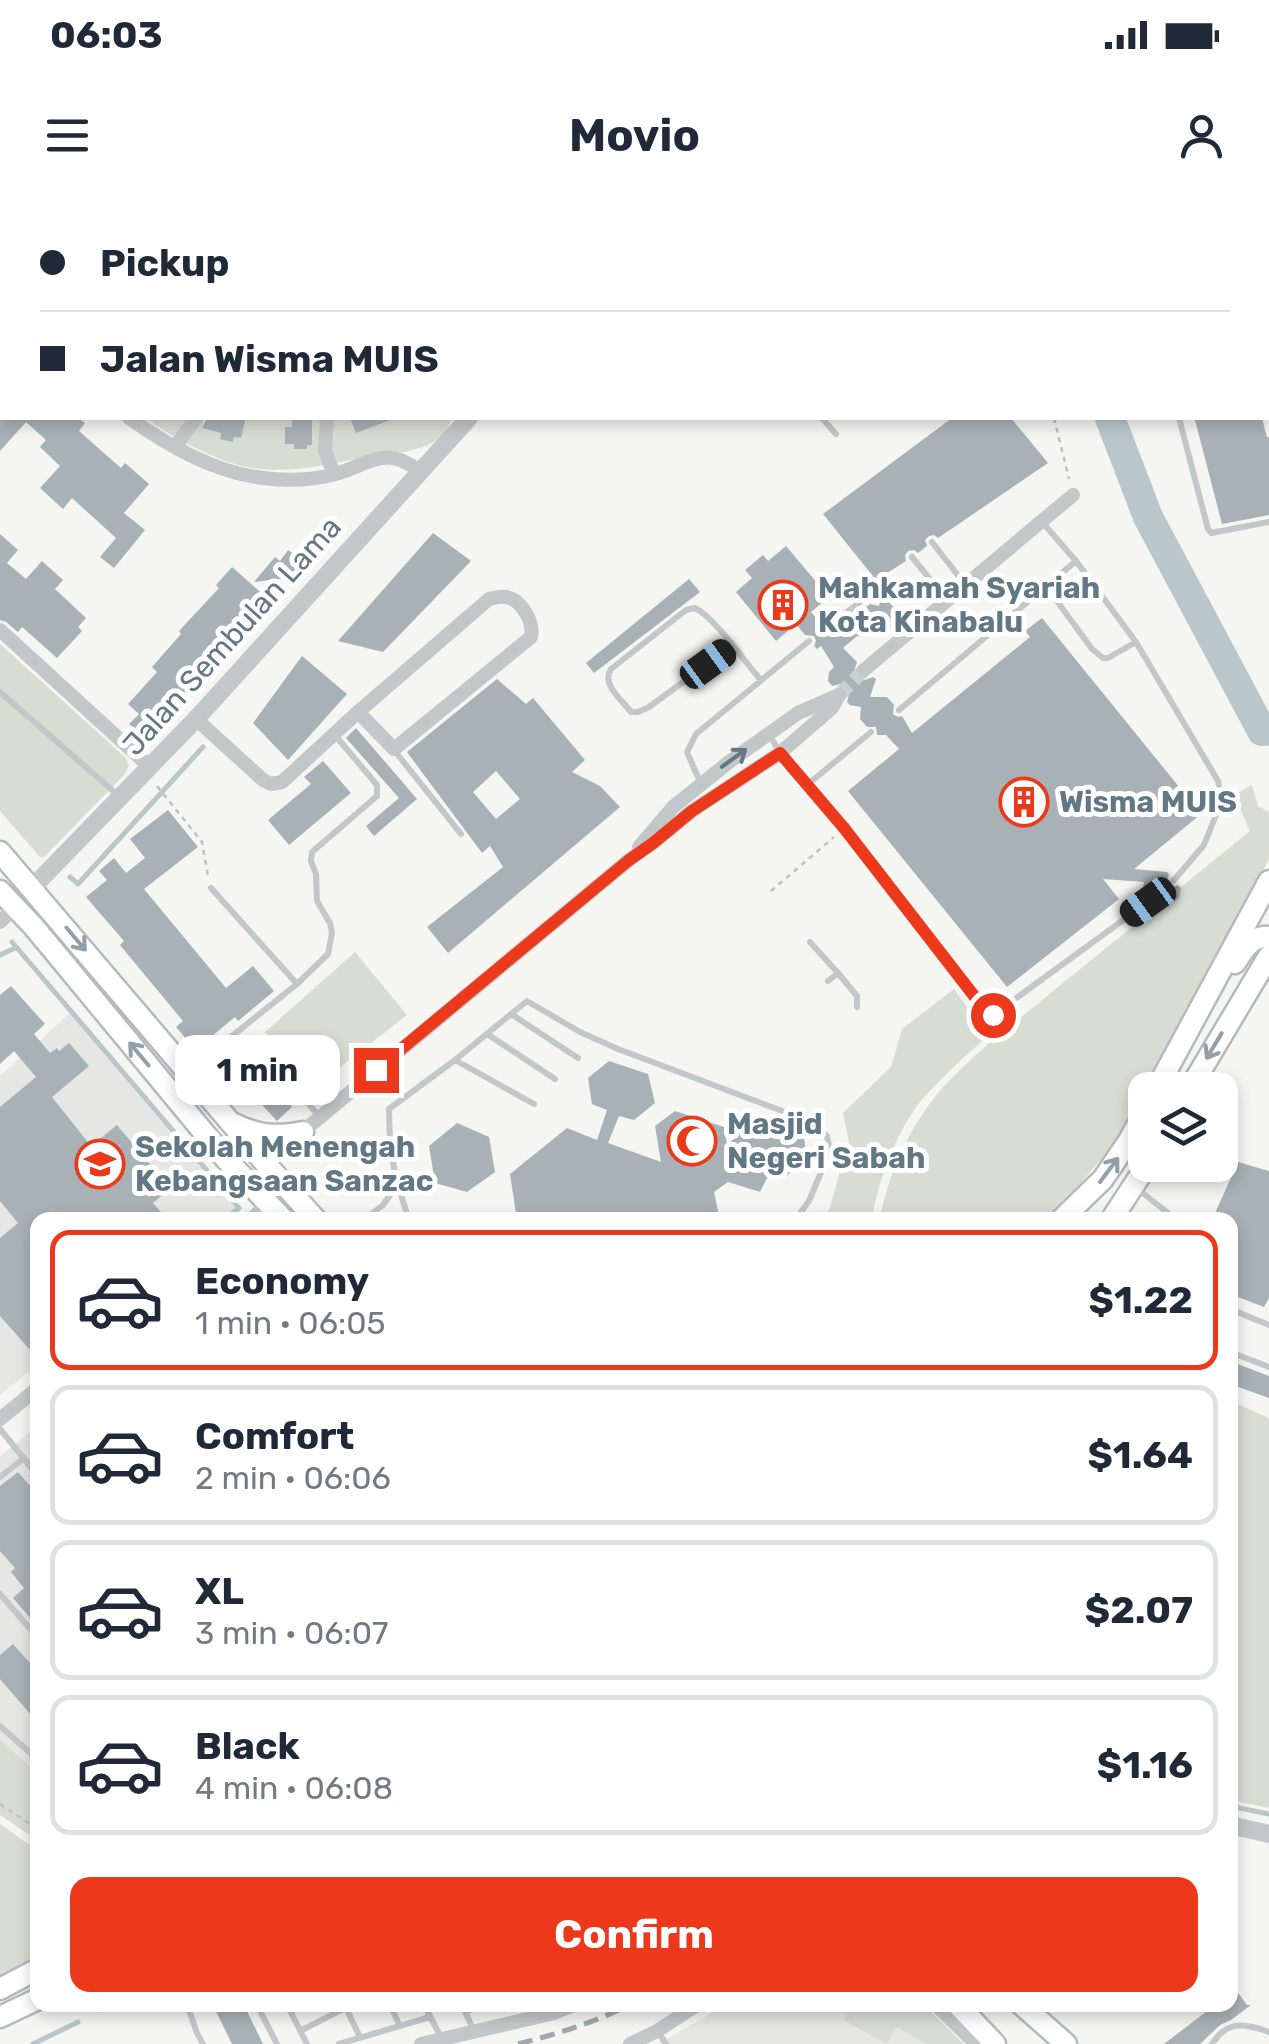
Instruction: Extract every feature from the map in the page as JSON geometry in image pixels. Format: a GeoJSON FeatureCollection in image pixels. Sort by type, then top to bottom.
{"type":"FeatureCollection","features":[{"type":"Feature","properties":{"kind":"main road"},"geometry":{"type":"LineString","coordinates":[[0,852],[309,1212]]}},
{"type":"Feature","properties":{"kind":"main road"},"geometry":{"type":"LineString","coordinates":[[1199,1072],[1241,1004],[1266,952],[1258,917],[1268,884]]}},
{"type":"Feature","properties":{"kind":"main road"},"geometry":{"type":"LineString","coordinates":[[1166,1072],[1268,884]]}},
{"type":"Feature","properties":{"kind":"main road"},"geometry":{"type":"LineString","coordinates":[[32,888],[0,889],[8,914],[34,927],[276,1212]]}},
{"type":"Feature","properties":{"kind":"main road"},"geometry":{"type":"LineString","coordinates":[[32,888],[34,927]]}},
{"type":"Feature","properties":{"kind":"main road"},"geometry":{"type":"LineString","coordinates":[[1179,1048],[1245,948],[1266,952]]}},
{"type":"Feature","properties":{"kind":"main road"},"geometry":{"type":"LineString","coordinates":[[1241,1004],[1269,993]]}},
{"type":"Feature","properties":{"kind":"main road"},"geometry":{"type":"LineString","coordinates":[[194,1079],[190,1095],[194,1119]]}},
{"type":"Feature","properties":{"kind":"main road"},"geometry":{"type":"LineString","coordinates":[[228,1121],[269,1136],[302,1132]]}},
{"type":"Feature","properties":{"kind":"main road"},"geometry":{"type":"LineString","coordinates":[[1069,1212],[1109,1171],[1128,1139]]}},
{"type":"Feature","properties":{"kind":"main road"},"geometry":{"type":"LineString","coordinates":[[226,1158],[264,1163]]}},
{"type":"Feature","properties":{"kind":"main road"},"geometry":{"type":"LineString","coordinates":[[264,1163],[268,1187],[286,1212]]}},
{"type":"Feature","properties":{"kind":"main road"},"geometry":{"type":"LineString","coordinates":[[1118,1212],[1136,1182]]}},
{"type":"Feature","properties":{"kind":"main road"},"geometry":{"type":"LineString","coordinates":[[0,1988],[30,1973]]}},
{"type":"Feature","properties":{"kind":"main road"},"geometry":{"type":"LineString","coordinates":[[0,2018],[30,2002]]}},
{"type":"Feature","properties":{"kind":"main road"},"geometry":{"type":"LineString","coordinates":[[965,2012],[995,2044]]}},
{"type":"Feature","properties":{"kind":"main road"},"geometry":{"type":"LineString","coordinates":[[1030,2012],[1066,2044]]}},
{"type":"Feature","properties":{"kind":"street"},"geometry":{"type":"LineString","coordinates":[[132,420],[197,459],[263,478],[289,480],[334,474],[377,458],[398,458],[418,472]]}},
{"type":"Feature","properties":{"kind":"street"},"geometry":{"type":"LineString","coordinates":[[175,447],[195,420]]}},
{"type":"Feature","properties":{"kind":"street"},"geometry":{"type":"LineString","coordinates":[[327,420],[325,451],[334,474]]}},
{"type":"Feature","properties":{"kind":"street","name":"Jalan Sembulan Lama"},"geometry":{"type":"LineString","coordinates":[[32,888],[196,719],[467,420]]}},
{"type":"Feature","properties":{"kind":"street"},"geometry":{"type":"LineString","coordinates":[[864,670],[898,632],[946,600],[1073,494]]}},
{"type":"Feature","properties":{"kind":"street"},"geometry":{"type":"LineString","coordinates":[[196,719],[248,768],[271,784],[282,782],[358,712],[489,599],[512,599],[532,621],[531,637],[394,749],[358,712]]}},
{"type":"Feature","properties":{"kind":"street"},"geometry":{"type":"LineString","coordinates":[[0,630],[150,767]]}},
{"type":"Feature","properties":{"kind":"street"},"geometry":{"type":"LineString","coordinates":[[264,1163],[629,860],[692,811],[780,753],[832,708],[839,695],[798,713],[701,784],[673,807],[629,860]]}},
{"type":"Feature","properties":{"kind":"street"},"geometry":{"type":"LineString","coordinates":[[259,1212],[267,1204]]}},
{"type":"Feature","properties":{"kind":"street"},"geometry":{"type":"LineString","coordinates":[[0,1419],[30,1395]]}},
{"type":"Feature","properties":{"kind":"street"},"geometry":{"type":"LineString","coordinates":[[1238,1827],[1269,1834]]}},
{"type":"Feature","properties":{"kind":"street"},"geometry":{"type":"LineString","coordinates":[[421,2044],[556,2012]]}},
{"type":"Feature","properties":{"kind":"street"},"geometry":{"type":"LineString","coordinates":[[630,2044],[662,2037],[690,2012]]}},
{"type":"Feature","properties":{"kind":"street"},"geometry":{"type":"LineString","coordinates":[[943,2012],[976,2044]]}},
{"type":"Feature","properties":{"kind":"lane"},"geometry":{"type":"LineString","coordinates":[[824,420],[836,434]]}},
{"type":"Feature","properties":{"kind":"lane"},"geometry":{"type":"LineString","coordinates":[[1180,420],[1211,532],[1269,522]]}},
{"type":"Feature","properties":{"kind":"lane"},"geometry":{"type":"LineString","coordinates":[[1042,522],[1136,642],[1218,781],[1222,800],[1204,846],[1174,880]]}},
{"type":"Feature","properties":{"kind":"lane"},"geometry":{"type":"LineString","coordinates":[[932,542],[964,584]]}},
{"type":"Feature","properties":{"kind":"lane"},"geometry":{"type":"LineString","coordinates":[[912,558],[946,600]]}},
{"type":"Feature","properties":{"kind":"lane"},"geometry":{"type":"LineString","coordinates":[[899,710],[1076,561]]}},
{"type":"Feature","properties":{"kind":"lane"},"geometry":{"type":"LineString","coordinates":[[1046,586],[1092,649],[1103,658],[1136,642]]}},
{"type":"Feature","properties":{"kind":"lane"},"geometry":{"type":"LineString","coordinates":[[826,629],[870,594],[876,600]]}},
{"type":"Feature","properties":{"kind":"lane"},"geometry":{"type":"LineString","coordinates":[[732,646],[638,712],[631,712],[607,682],[611,668],[690,608],[702,612],[732,646],[760,679]]}},
{"type":"Feature","properties":{"kind":"lane"},"geometry":{"type":"LineString","coordinates":[[701,784],[688,752],[696,734],[809,641]]}},
{"type":"Feature","properties":{"kind":"lane"},"geometry":{"type":"LineString","coordinates":[[0,692],[121,798]]}},
{"type":"Feature","properties":{"kind":"lane"},"geometry":{"type":"LineString","coordinates":[[807,785],[872,732]]}},
{"type":"Feature","properties":{"kind":"lane"},"geometry":{"type":"LineString","coordinates":[[194,1079],[202,1060],[298,984],[328,954],[332,932],[317,901],[312,852],[377,796],[377,785],[334,734]]}},
{"type":"Feature","properties":{"kind":"lane"},"geometry":{"type":"LineString","coordinates":[[769,734],[780,753],[844,828],[985,1010],[993,1015],[1148,902]]}},
{"type":"Feature","properties":{"kind":"lane"},"geometry":{"type":"LineString","coordinates":[[394,749],[461,834]]}},
{"type":"Feature","properties":{"kind":"lane"},"geometry":{"type":"LineString","coordinates":[[210,888],[298,984]]}},
{"type":"Feature","properties":{"kind":"lane"},"geometry":{"type":"LineString","coordinates":[[810,942],[857,996],[857,1007]]}},
{"type":"Feature","properties":{"kind":"lane"},"geometry":{"type":"LineString","coordinates":[[828,981],[838,974]]}},
{"type":"Feature","properties":{"kind":"lane"},"geometry":{"type":"LineString","coordinates":[[85,990],[101,997],[120,991]]}},
{"type":"Feature","properties":{"kind":"lane"},"geometry":{"type":"LineString","coordinates":[[407,1212],[397,1184],[389,1109],[526,1001],[580,1032],[656,1065],[814,1123],[826,1136],[830,1152],[801,1212]]}},
{"type":"Feature","properties":{"kind":"lane"},"geometry":{"type":"LineString","coordinates":[[511,1014],[578,1058]]}},
{"type":"Feature","properties":{"kind":"lane"},"geometry":{"type":"LineString","coordinates":[[487,1034],[555,1079]]}},
{"type":"Feature","properties":{"kind":"lane"},"geometry":{"type":"LineString","coordinates":[[257,1043],[320,1117]]}},
{"type":"Feature","properties":{"kind":"lane"},"geometry":{"type":"LineString","coordinates":[[456,1060],[534,1104]]}},
{"type":"Feature","properties":{"kind":"lane"},"geometry":{"type":"LineString","coordinates":[[374,1212],[397,1184]]}},
{"type":"Feature","properties":{"kind":"lane"},"geometry":{"type":"LineString","coordinates":[[1134,1186],[1167,1212]]}},
{"type":"Feature","properties":{"kind":"lane"},"geometry":{"type":"LineString","coordinates":[[1238,1312],[1269,1325]]}},
{"type":"Feature","properties":{"kind":"lane"},"geometry":{"type":"LineString","coordinates":[[1238,1355],[1269,1367]]}},
{"type":"Feature","properties":{"kind":"lane"},"geometry":{"type":"LineString","coordinates":[[0,1428],[30,1467]]}},
{"type":"Feature","properties":{"kind":"lane"},"geometry":{"type":"LineString","coordinates":[[0,1477],[23,1459]]}},
{"type":"Feature","properties":{"kind":"lane"},"geometry":{"type":"LineString","coordinates":[[0,1594],[30,1629]]}},
{"type":"Feature","properties":{"kind":"lane"},"geometry":{"type":"LineString","coordinates":[[0,1726],[30,1753]]}},
{"type":"Feature","properties":{"kind":"lane"},"geometry":{"type":"LineString","coordinates":[[190,2012],[203,2044]]}},
{"type":"Feature","properties":{"kind":"lane"},"geometry":{"type":"LineString","coordinates":[[261,2012],[277,2044]]}},
{"type":"Feature","properties":{"kind":"lane"},"geometry":{"type":"LineString","coordinates":[[290,2012],[307,2044]]}},
{"type":"Feature","properties":{"kind":"lane"},"geometry":{"type":"LineString","coordinates":[[300,2031],[336,2012]]}},
{"type":"Feature","properties":{"kind":"lane"},"geometry":{"type":"LineString","coordinates":[[350,2012],[360,2037]]}},
{"type":"Feature","properties":{"kind":"lane"},"geometry":{"type":"LineString","coordinates":[[393,2012],[400,2026]]}},
{"type":"Feature","properties":{"kind":"lane"},"geometry":{"type":"LineString","coordinates":[[428,2012],[443,2041]]}},
{"type":"Feature","properties":{"kind":"lane"},"geometry":{"type":"LineString","coordinates":[[465,2012],[474,2031]]}},
{"type":"Feature","properties":{"kind":"lane"},"geometry":{"type":"LineString","coordinates":[[339,2044],[430,2017]]}},
{"type":"Feature","properties":{"kind":"lane"},"geometry":{"type":"LineString","coordinates":[[1212,2044],[1225,2028],[1240,2025],[1269,2032]]}},
{"type":"Feature","properties":{"kind":"path"},"geometry":{"type":"LineString","coordinates":[[1054,420],[1073,494]]}},
{"type":"Feature","properties":{"kind":"path"},"geometry":{"type":"LineString","coordinates":[[159,788],[202,842],[210,888]]}},
{"type":"Feature","properties":{"kind":"path"},"geometry":{"type":"LineString","coordinates":[[771,891],[844,828]]}},
{"type":"Feature","properties":{"kind":"path"},"geometry":{"type":"LineString","coordinates":[[0,1804],[30,1825]]}},
{"type":"Feature","properties":{"kind":"shaded area"},"geometry":{"type":"Polygon","coordinates":[[[149,420],[204,420],[202,428],[221,433],[233,442],[234,437],[241,438],[246,420],[292,420],[295,449],[306,449],[312,444],[312,420],[351,420],[356,432],[389,420],[451,420],[440,437],[418,449],[284,470],[251,468],[224,460],[149,420]]]}},
{"type":"Feature","properties":{"kind":"shaded area"},"geometry":{"type":"Polygon","coordinates":[[[0,644],[126,758],[129,765],[125,774],[43,858],[0,811],[0,644]]]}},
{"type":"Feature","properties":{"kind":"shaded area"},"geometry":{"type":"Polygon","coordinates":[[[1252,785],[1258,806],[1269,812],[1269,859],[1160,1072],[1128,1072],[1128,1128],[1056,1212],[882,1212],[904,1146],[928,1106],[967,1063],[1250,831],[1234,795],[1252,785]]]}},
{"type":"Feature","properties":{"kind":"shaded area"},"geometry":{"type":"Polygon","coordinates":[[[355,952],[407,1015],[312,1089],[265,1032],[355,952]]]}},
{"type":"Feature","properties":{"kind":"shaded area"},"geometry":{"type":"Polygon","coordinates":[[[954,989],[988,1036],[915,1108],[884,1172],[874,1212],[828,1212],[849,1141],[843,1113],[891,1067],[902,1029],[954,989]]]}},
{"type":"Feature","properties":{"kind":"shaded area","name":"Sekolah Menengah Kebangsaan Sanzac"},"geometry":{"type":"Polygon","coordinates":[[[70,1013],[236,1208],[231,1212],[30,1212],[30,1371],[0,1395],[0,1076],[70,1013]]]}},
{"type":"Feature","properties":{"kind":"shaded area"},"geometry":{"type":"Polygon","coordinates":[[[1238,1404],[1269,1418],[1269,1808],[1238,1802],[1238,1404]]]}},
{"type":"Feature","properties":{"kind":"shaded area"},"geometry":{"type":"Polygon","coordinates":[[[30,1432],[30,1767],[0,1739],[0,1456],[30,1432]]]}},
{"type":"Feature","properties":{"kind":"shaded area"},"geometry":{"type":"Polygon","coordinates":[[[0,1739],[30,1767],[30,1835],[0,1815],[0,1739]]]}},
{"type":"Feature","properties":{"kind":"shaded area"},"geometry":{"type":"Polygon","coordinates":[[[0,1824],[30,1845],[30,1960],[0,1975],[0,1824]]]}},
{"type":"Feature","properties":{"kind":"shaded area"},"geometry":{"type":"Polygon","coordinates":[[[713,2012],[897,2012],[914,2037],[926,2044],[658,2044],[713,2012]]]}},
{"type":"Feature","properties":{"kind":"shaded area"},"geometry":{"type":"Polygon","coordinates":[[[848,2012],[931,2012],[964,2044],[926,2044],[897,2027],[887,2044],[845,2021],[848,2012]]]}},
{"type":"Feature","properties":{"kind":"building"},"geometry":{"type":"Polygon","coordinates":[[[0,420],[81,420],[85,423],[79,431],[121,468],[125,463],[149,484],[124,513],[145,530],[114,568],[100,557],[116,538],[72,498],[63,509],[40,488],[60,466],[40,447],[46,440],[26,422],[0,451],[0,420]]]}},
{"type":"Feature","properties":{"kind":"building"},"geometry":{"type":"Polygon","coordinates":[[[206,420],[246,420],[241,438],[234,437],[233,442],[220,439],[221,433],[202,428],[206,420]]]}},
{"type":"Feature","properties":{"kind":"building"},"geometry":{"type":"Polygon","coordinates":[[[292,420],[312,420],[312,445],[294,449],[294,444],[285,444],[285,427],[292,427],[292,420]]]}},
{"type":"Feature","properties":{"kind":"building"},"geometry":{"type":"Polygon","coordinates":[[[351,420],[390,420],[356,433],[351,420]]]}},
{"type":"Feature","properties":{"kind":"building"},"geometry":{"type":"Polygon","coordinates":[[[949,420],[1013,420],[1048,463],[938,538],[929,536],[925,540],[927,546],[918,553],[908,551],[906,561],[876,580],[823,514],[949,420]]]}},
{"type":"Feature","properties":{"kind":"building"},"geometry":{"type":"Polygon","coordinates":[[[1195,420],[1263,420],[1269,437],[1269,515],[1222,524],[1195,420]]]}},
{"type":"Feature","properties":{"kind":"building"},"geometry":{"type":"Polygon","coordinates":[[[433,533],[471,561],[383,652],[338,641],[433,533]]]}},
{"type":"Feature","properties":{"kind":"building"},"geometry":{"type":"Polygon","coordinates":[[[0,534],[18,550],[7,563],[26,579],[42,561],[63,580],[55,589],[86,618],[78,627],[82,631],[57,658],[22,627],[18,632],[0,620],[0,534]]]}},
{"type":"Feature","properties":{"kind":"building","name":"Wisma MUIS"},"geometry":{"type":"Polygon","coordinates":[[[786,546],[829,597],[811,612],[821,624],[823,635],[833,637],[852,626],[852,617],[870,604],[879,606],[882,595],[901,615],[894,626],[868,637],[857,636],[843,648],[857,662],[857,677],[876,679],[870,697],[887,697],[894,705],[893,714],[902,716],[912,733],[1030,637],[1025,631],[1042,618],[1201,814],[1134,869],[1167,872],[1169,884],[1181,888],[1179,898],[1164,910],[1154,909],[1153,897],[1142,894],[1144,882],[1103,879],[1119,899],[1007,987],[848,791],[899,749],[886,735],[877,735],[876,727],[867,727],[860,719],[861,707],[847,702],[846,687],[832,686],[828,681],[834,667],[821,646],[814,646],[814,636],[805,635],[796,624],[776,641],[736,592],[752,578],[745,570],[763,555],[768,561],[786,546]]]}},
{"type":"Feature","properties":{"kind":"building"},"geometry":{"type":"Polygon","coordinates":[[[288,550],[301,559],[296,566],[301,573],[294,582],[288,578],[254,582],[275,557],[280,561],[288,550]]]}},
{"type":"Feature","properties":{"kind":"building"},"geometry":{"type":"Polygon","coordinates":[[[232,567],[266,597],[234,632],[244,641],[229,657],[218,647],[200,665],[205,669],[145,738],[129,724],[139,714],[128,704],[157,672],[152,667],[232,567]]]}},
{"type":"Feature","properties":{"kind":"building"},"geometry":{"type":"Polygon","coordinates":[[[689,579],[700,592],[594,673],[586,663],[689,579]]]}},
{"type":"Feature","properties":{"kind":"building"},"geometry":{"type":"Polygon","coordinates":[[[302,656],[347,694],[288,760],[253,723],[302,656]]]}},
{"type":"Feature","properties":{"kind":"building"},"geometry":{"type":"Polygon","coordinates":[[[497,679],[526,704],[533,698],[585,760],[572,772],[600,786],[620,807],[448,953],[427,927],[503,867],[490,846],[482,853],[407,752],[497,679]],[[496,771],[473,792],[496,819],[520,799],[496,771]]]}},
{"type":"Feature","properties":{"kind":"building"},"geometry":{"type":"Polygon","coordinates":[[[356,728],[417,799],[374,836],[366,826],[399,798],[346,738],[356,728]]]}},
{"type":"Feature","properties":{"kind":"building"},"geometry":{"type":"Polygon","coordinates":[[[323,761],[351,793],[289,845],[268,820],[311,784],[304,777],[323,761]]]}},
{"type":"Feature","properties":{"kind":"building"},"geometry":{"type":"Polygon","coordinates":[[[168,810],[198,847],[144,889],[226,988],[253,966],[274,991],[206,1041],[209,1045],[199,1054],[176,1027],[183,1021],[86,897],[107,880],[99,871],[114,858],[126,873],[145,858],[130,839],[168,810]]]}},
{"type":"Feature","properties":{"kind":"building"},"geometry":{"type":"Polygon","coordinates":[[[11,986],[45,1024],[34,1034],[50,1053],[69,1043],[89,1066],[52,1097],[91,1146],[117,1125],[153,1168],[148,1172],[165,1193],[153,1203],[161,1212],[30,1212],[30,1350],[0,1316],[0,1238],[18,1223],[0,1201],[0,1107],[36,1077],[14,1051],[0,1064],[0,995],[11,986]]]}},
{"type":"Feature","properties":{"kind":"building","name":"Masjid Negeri Sabah"},"geometry":{"type":"Polygon","coordinates":[[[609,1061],[648,1074],[655,1103],[634,1120],[619,1116],[608,1143],[661,1162],[655,1126],[675,1111],[724,1127],[727,1145],[760,1116],[803,1131],[807,1159],[786,1176],[770,1172],[760,1192],[728,1182],[714,1192],[718,1212],[516,1212],[510,1174],[567,1128],[597,1140],[607,1110],[592,1104],[588,1078],[609,1061]]]}},
{"type":"Feature","properties":{"kind":"building"},"geometry":{"type":"Polygon","coordinates":[[[257,1065],[292,1107],[277,1121],[240,1081],[257,1065]]]}},
{"type":"Feature","properties":{"kind":"building"},"geometry":{"type":"Polygon","coordinates":[[[457,1123],[489,1137],[495,1172],[467,1192],[435,1183],[429,1146],[457,1123]]]}},
{"type":"Feature","properties":{"kind":"building"},"geometry":{"type":"Polygon","coordinates":[[[1238,1162],[1269,1171],[1269,1298],[1264,1307],[1238,1297],[1238,1212],[1216,1212],[1229,1182],[1238,1182],[1238,1162]]]}},
{"type":"Feature","properties":{"kind":"building"},"geometry":{"type":"Polygon","coordinates":[[[1238,1364],[1269,1376],[1269,1398],[1238,1387],[1238,1364]]]}},
{"type":"Feature","properties":{"kind":"building"},"geometry":{"type":"Polygon","coordinates":[[[18,1472],[30,1486],[30,1618],[13,1598],[24,1588],[11,1572],[15,1568],[0,1551],[0,1486],[18,1472]]]}},
{"type":"Feature","properties":{"kind":"building"},"geometry":{"type":"Polygon","coordinates":[[[13,1644],[30,1663],[30,1714],[0,1679],[0,1655],[13,1644]]]}},
{"type":"Feature","properties":{"kind":"building"},"geometry":{"type":"Polygon","coordinates":[[[1238,1993],[1251,2005],[1200,2044],[1164,2044],[1206,2012],[1238,2012],[1238,1993]]]}},
{"type":"Feature","properties":{"kind":"building"},"geometry":{"type":"Polygon","coordinates":[[[216,2012],[247,2012],[263,2044],[232,2044],[216,2012]]]}},
{"type":"Feature","properties":{"kind":"waterway"},"geometry":{"type":"LineString","coordinates":[[1111,420],[1148,517],[1262,731]]}},
{"type":"Feature","properties":{"kind":"waterway"},"geometry":{"type":"LineString","coordinates":[[1262,731],[1269,737]]}},
{"type":"Feature","properties":{"kind":"waterway"},"geometry":{"type":"LineString","coordinates":[[70,877],[78,884],[203,747]]}},
{"type":"Feature","properties":{"kind":"waterway"},"geometry":{"type":"LineString","coordinates":[[12,942],[239,1208],[234,1212]]}},
{"type":"Feature","properties":{"kind":"waterway"},"geometry":{"type":"LineString","coordinates":[[0,955],[15,948]]}},
{"type":"Feature","properties":{"kind":"waterway"},"geometry":{"type":"LineString","coordinates":[[1238,1808],[1269,1814]]}},
{"type":"Feature","properties":{"kind":"waterway"},"geometry":{"type":"LineString","coordinates":[[33,2044],[78,2022]]}},
{"type":"Feature","properties":{"kind":"tunnel"},"geometry":{"type":"LineString","coordinates":[[839,695],[864,670]]}},
{"type":"Feature","properties":{"kind":"railway"},"geometry":{"type":"LineString","coordinates":[[518,2044],[613,2012]]}},
{"type":"Feature","properties":{"kind":"place","name":"Mahkamah Syariah Kota Kinabalu"},"geometry":{"type":"Point","coordinates":[783,605]}},
{"type":"Feature","properties":{"kind":"place","name":"Wisma MUIS"},"geometry":{"type":"Point","coordinates":[1024,802]}},
{"type":"Feature","properties":{"kind":"place","name":"Masjid Negeri Sabah"},"geometry":{"type":"Point","coordinates":[692,1141]}},
{"type":"Feature","properties":{"kind":"place","name":"Sekolah Menengah Kebangsaan Sanzac"},"geometry":{"type":"Point","coordinates":[100,1164]}},
{"type":"Feature","properties":{"kind":"route"},"geometry":{"type":"LineString","coordinates":[[376,1070],[629,860],[692,811],[780,753],[844,828],[985,1010],[993,1015]]}}]}
